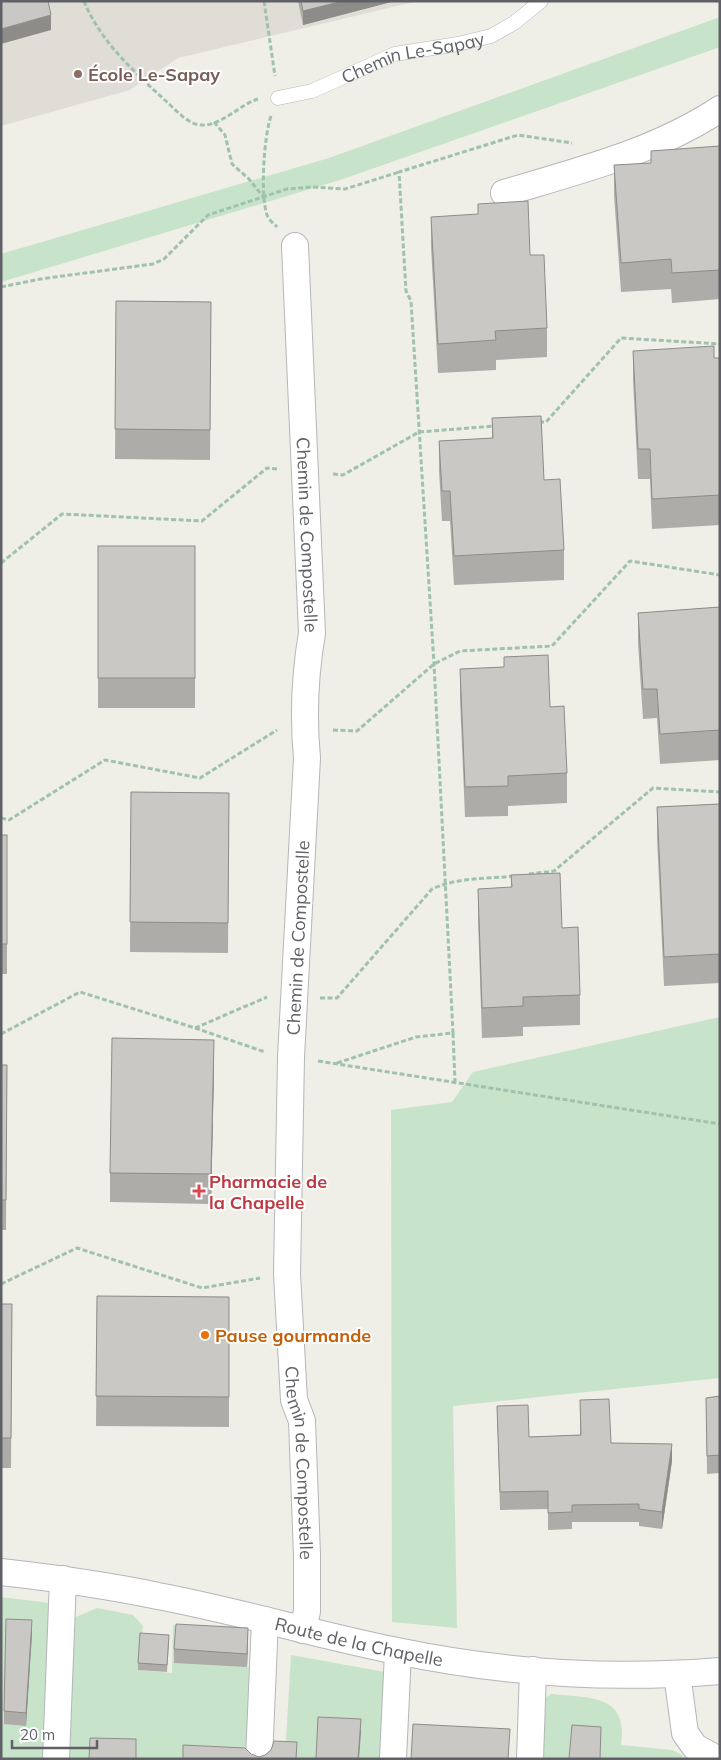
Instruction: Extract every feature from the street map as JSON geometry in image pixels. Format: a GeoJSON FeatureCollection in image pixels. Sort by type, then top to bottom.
{"type":"FeatureCollection","features":[{"type":"Feature","properties":{"kind":"street"},"geometry":{"type":"LineString","coordinates":[[504,193],[600,164],[673,136],[696,125],[720,109]]}},
{"type":"Feature","properties":{"kind":"street","name":"Chemin de Compostelle"},"geometry":{"type":"LineString","coordinates":[[295,246],[312,633],[308,658],[304,730],[307,758],[296,997],[291,1057],[287,1274],[294,1400],[302,1421],[307,1555],[307,1611],[303,1630]]}},
{"type":"Feature","properties":{"kind":"street","name":"Route de la Chapelle"},"geometry":{"type":"LineString","coordinates":[[1,1572],[158,1596],[398,1652],[533,1670],[588,1675],[677,1674],[720,1671]]}},
{"type":"Feature","properties":{"kind":"street"},"geometry":{"type":"LineString","coordinates":[[56,1759],[63,1580]]}},
{"type":"Feature","properties":{"kind":"street"},"geometry":{"type":"LineString","coordinates":[[260,1759],[265,1620]]}},
{"type":"Feature","properties":{"kind":"street"},"geometry":{"type":"LineString","coordinates":[[393,1759],[398,1652]]}},
{"type":"Feature","properties":{"kind":"street"},"geometry":{"type":"LineString","coordinates":[[530,1759],[533,1670]]}},
{"type":"Feature","properties":{"kind":"street"},"geometry":{"type":"LineString","coordinates":[[677,1674],[685,1733],[690,1742],[709,1755]]}},
{"type":"Feature","properties":{"kind":"lane","name":"Chemin Le-Sapay"},"geometry":{"type":"LineString","coordinates":[[278,98],[312,92],[394,54],[458,44],[492,36],[514,23],[541,1]]}},
{"type":"Feature","properties":{"kind":"path"},"geometry":{"type":"LineString","coordinates":[[84,1],[104,36],[142,80],[186,119],[200,125],[214,122],[257,99],[278,98]]}},
{"type":"Feature","properties":{"kind":"path"},"geometry":{"type":"LineString","coordinates":[[264,1],[278,98],[266,130],[264,198],[268,217],[295,246]]}},
{"type":"Feature","properties":{"kind":"path"},"geometry":{"type":"LineString","coordinates":[[214,122],[225,135],[232,164],[249,178],[264,198]]}},
{"type":"Feature","properties":{"kind":"path"},"geometry":{"type":"LineString","coordinates":[[1,287],[40,278],[153,264],[164,259],[208,215],[287,189],[312,187],[346,189],[518,135],[578,144],[600,164]]}},
{"type":"Feature","properties":{"kind":"path"},"geometry":{"type":"LineString","coordinates":[[399,172],[406,290],[411,301],[434,664],[455,1082]]}},
{"type":"Feature","properties":{"kind":"path"},"geometry":{"type":"LineString","coordinates":[[536,422],[546,422],[621,338],[720,344]]}},
{"type":"Feature","properties":{"kind":"path"},"geometry":{"type":"LineString","coordinates":[[343,475],[419,432],[496,426]]}},
{"type":"Feature","properties":{"kind":"path"},"geometry":{"type":"LineString","coordinates":[[1,563],[62,514],[202,521],[267,468],[304,472]]}},
{"type":"Feature","properties":{"kind":"path"},"geometry":{"type":"LineString","coordinates":[[1,818],[9,820],[105,760],[200,778],[275,730],[357,731],[434,664],[460,651],[552,646],[630,560],[720,575]]}},
{"type":"Feature","properties":{"kind":"path"},"geometry":{"type":"LineString","coordinates":[[195,1028],[264,997],[338,998],[432,889],[445,884],[554,871],[653,788],[720,792]]}},
{"type":"Feature","properties":{"kind":"path"},"geometry":{"type":"LineString","coordinates":[[1,1034],[80,992],[195,1028],[256,1051],[720,1124]]}},
{"type":"Feature","properties":{"kind":"path"},"geometry":{"type":"LineString","coordinates":[[337,1063],[416,1037],[453,1033]]}},
{"type":"Feature","properties":{"kind":"path"},"geometry":{"type":"LineString","coordinates":[[1,1284],[77,1248],[202,1288],[287,1274]]}},
{"type":"Feature","properties":{"kind":"shaded area","name":"École Le-Sapay"},"geometry":{"type":"Polygon","coordinates":[[[1,1],[418,1],[178,58],[130,90],[1,126],[1,1]]]}},
{"type":"Feature","properties":{"kind":"green space"},"geometry":{"type":"Polygon","coordinates":[[[720,17],[720,47],[340,180],[1,282],[1,254],[329,158],[720,17]]]}},
{"type":"Feature","properties":{"kind":"green space"},"geometry":{"type":"Polygon","coordinates":[[[720,1017],[720,1378],[453,1406],[457,1628],[392,1622],[391,1110],[452,1102],[473,1072],[720,1017]]]}},
{"type":"Feature","properties":{"kind":"green space"},"geometry":{"type":"Polygon","coordinates":[[[1,1597],[50,1603],[47,1759],[1,1759],[1,1597]]]}},
{"type":"Feature","properties":{"kind":"green space"},"geometry":{"type":"Polygon","coordinates":[[[97,1608],[133,1615],[143,1626],[138,1670],[172,1673],[173,1625],[248,1641],[247,1667],[256,1669],[252,1759],[64,1759],[69,1620],[97,1608]]]}},
{"type":"Feature","properties":{"kind":"green space"},"geometry":{"type":"Polygon","coordinates":[[[291,1655],[385,1672],[380,1759],[285,1759],[291,1655]]]}},
{"type":"Feature","properties":{"kind":"green space"},"geometry":{"type":"Polygon","coordinates":[[[551,1694],[592,1698],[603,1702],[619,1716],[622,1728],[621,1745],[672,1750],[682,1755],[683,1759],[539,1759],[543,1700],[551,1694]]]}},
{"type":"Feature","properties":{"kind":"building"},"geometry":{"type":"Polygon","coordinates":[[[1,1],[48,1],[51,15],[1,29],[1,1]]]}},
{"type":"Feature","properties":{"kind":"building"},"geometry":{"type":"Polygon","coordinates":[[[301,1],[343,1],[303,11],[301,1]]]}},
{"type":"Feature","properties":{"kind":"building"},"geometry":{"type":"Polygon","coordinates":[[[720,146],[720,270],[672,273],[671,259],[621,263],[614,165],[651,163],[651,151],[720,146]]]}},
{"type":"Feature","properties":{"kind":"building"},"geometry":{"type":"Polygon","coordinates":[[[528,201],[530,255],[544,255],[547,328],[495,331],[496,340],[438,344],[431,217],[478,214],[478,204],[528,201]]]}},
{"type":"Feature","properties":{"kind":"building"},"geometry":{"type":"Polygon","coordinates":[[[116,301],[211,302],[210,430],[115,429],[116,301]]]}},
{"type":"Feature","properties":{"kind":"building"},"geometry":{"type":"Polygon","coordinates":[[[714,346],[714,358],[720,358],[720,495],[652,499],[650,449],[638,449],[633,351],[714,346]]]}},
{"type":"Feature","properties":{"kind":"building"},"geometry":{"type":"Polygon","coordinates":[[[541,416],[544,480],[560,479],[564,550],[454,556],[450,491],[442,491],[439,441],[493,438],[492,418],[541,416]]]}},
{"type":"Feature","properties":{"kind":"building"},"geometry":{"type":"Polygon","coordinates":[[[98,546],[195,546],[195,678],[98,678],[98,546]]]}},
{"type":"Feature","properties":{"kind":"building"},"geometry":{"type":"Polygon","coordinates":[[[720,607],[720,730],[660,734],[657,689],[643,689],[638,613],[720,607]]]}},
{"type":"Feature","properties":{"kind":"building"},"geometry":{"type":"Polygon","coordinates":[[[548,655],[550,707],[564,706],[567,773],[508,776],[508,786],[465,787],[460,669],[504,667],[504,657],[548,655]]]}},
{"type":"Feature","properties":{"kind":"building"},"geometry":{"type":"Polygon","coordinates":[[[131,792],[229,793],[228,923],[130,922],[131,792]]]}},
{"type":"Feature","properties":{"kind":"building"},"geometry":{"type":"Polygon","coordinates":[[[720,804],[720,954],[664,957],[657,807],[720,804]]]}},
{"type":"Feature","properties":{"kind":"building"},"geometry":{"type":"Polygon","coordinates":[[[1,835],[7,835],[7,944],[1,944],[1,835]]]}},
{"type":"Feature","properties":{"kind":"building"},"geometry":{"type":"Polygon","coordinates":[[[560,873],[562,928],[578,927],[580,995],[523,997],[523,1006],[482,1008],[478,889],[512,887],[511,875],[560,873]]]}},
{"type":"Feature","properties":{"kind":"building"},"geometry":{"type":"Polygon","coordinates":[[[112,1038],[214,1040],[211,1174],[110,1173],[112,1038]]]}},
{"type":"Feature","properties":{"kind":"building"},"geometry":{"type":"Polygon","coordinates":[[[1,1065],[7,1065],[6,1200],[1,1200],[1,1065]]]}},
{"type":"Feature","properties":{"kind":"building"},"geometry":{"type":"Polygon","coordinates":[[[97,1296],[229,1297],[229,1397],[96,1396],[97,1296]]]}},
{"type":"Feature","properties":{"kind":"building"},"geometry":{"type":"Polygon","coordinates":[[[1,1304],[12,1304],[11,1438],[1,1438],[1,1304]]]}},
{"type":"Feature","properties":{"kind":"building"},"geometry":{"type":"Polygon","coordinates":[[[720,1396],[720,1455],[707,1456],[706,1398],[720,1396]]]}},
{"type":"Feature","properties":{"kind":"building"},"geometry":{"type":"Polygon","coordinates":[[[609,1399],[611,1443],[672,1444],[662,1512],[639,1509],[639,1504],[572,1505],[572,1512],[548,1513],[548,1491],[500,1492],[497,1406],[528,1405],[529,1437],[581,1435],[580,1400],[609,1399]]]}},
{"type":"Feature","properties":{"kind":"building"},"geometry":{"type":"Polygon","coordinates":[[[6,1619],[32,1620],[26,1713],[4,1711],[6,1619]]]}},
{"type":"Feature","properties":{"kind":"building"},"geometry":{"type":"Polygon","coordinates":[[[176,1624],[248,1628],[247,1654],[174,1649],[176,1624]]]}},
{"type":"Feature","properties":{"kind":"building"},"geometry":{"type":"Polygon","coordinates":[[[140,1633],[169,1635],[167,1665],[138,1663],[140,1633]]]}},
{"type":"Feature","properties":{"kind":"building"},"geometry":{"type":"Polygon","coordinates":[[[318,1717],[361,1719],[358,1759],[316,1759],[318,1717]]]}},
{"type":"Feature","properties":{"kind":"building"},"geometry":{"type":"Polygon","coordinates":[[[413,1724],[510,1729],[508,1759],[411,1759],[413,1724]]]}},
{"type":"Feature","properties":{"kind":"building"},"geometry":{"type":"Polygon","coordinates":[[[572,1725],[601,1727],[600,1759],[569,1759],[572,1725]]]}},
{"type":"Feature","properties":{"kind":"building"},"geometry":{"type":"Polygon","coordinates":[[[90,1738],[136,1739],[136,1759],[89,1759],[90,1738]]]}},
{"type":"Feature","properties":{"kind":"building"},"geometry":{"type":"Polygon","coordinates":[[[274,1741],[297,1742],[296,1759],[183,1759],[183,1745],[245,1748],[251,1754],[259,1757],[271,1750],[274,1741]]]}},
{"type":"Feature","properties":{"kind":"place","name":"École Le-Sapay"},"geometry":{"type":"Point","coordinates":[78,74]}},
{"type":"Feature","properties":{"kind":"place","name":"Pharmacie de la Chapelle"},"geometry":{"type":"Point","coordinates":[199,1191]}},
{"type":"Feature","properties":{"kind":"place","name":"Pause gourmande"},"geometry":{"type":"Point","coordinates":[205,1335]}}]}
